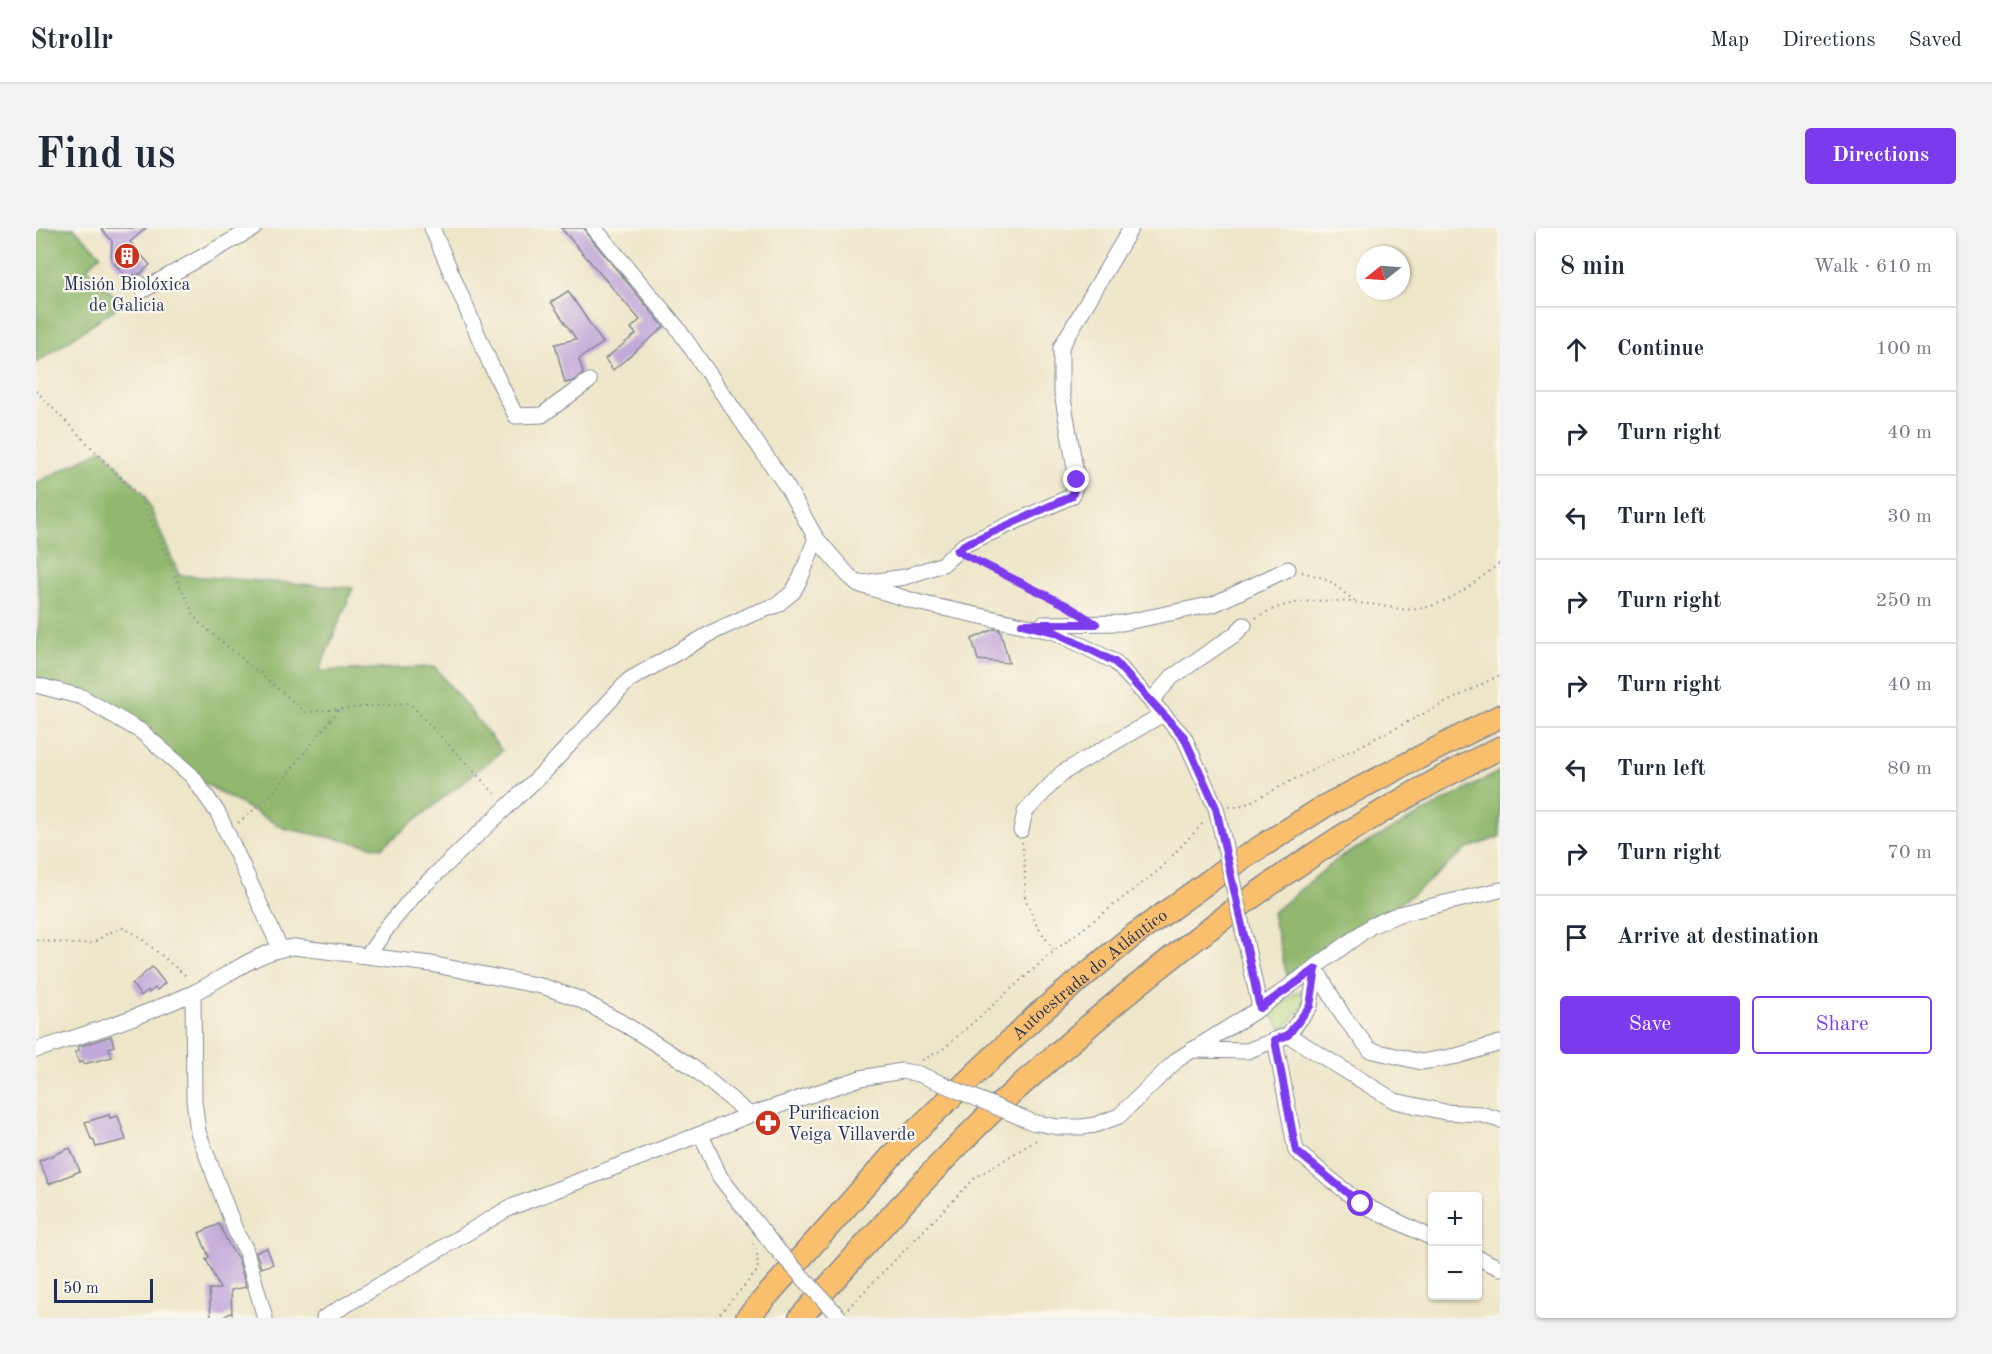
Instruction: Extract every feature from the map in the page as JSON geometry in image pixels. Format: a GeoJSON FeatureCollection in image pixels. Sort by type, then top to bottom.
{"type":"FeatureCollection","features":[{"type":"Feature","properties":{"kind":"highway","name":"Autoestrada do Atlántico"},"geometry":{"type":"LineString","coordinates":[[747,1318],[906,1140],[1037,1015],[1130,938],[1226,869],[1325,806],[1500,716]]}},
{"type":"Feature","properties":{"kind":"highway","name":"Autoestrada do Atlántico"},"geometry":{"type":"LineString","coordinates":[[800,1318],[911,1193],[997,1107],[1134,986],[1281,875],[1386,809],[1500,748]]}},
{"type":"Feature","properties":{"kind":"street"},"geometry":{"type":"LineString","coordinates":[[139,284],[143,290],[254,228]]}},
{"type":"Feature","properties":{"kind":"street"},"geometry":{"type":"LineString","coordinates":[[432,228],[490,363],[516,416],[542,415],[589,381]]}},
{"type":"Feature","properties":{"kind":"street"},"geometry":{"type":"LineString","coordinates":[[594,228],[676,326],[787,487],[816,538],[858,584],[920,603],[1055,632],[1115,662],[1184,737],[1216,808],[1260,1008]]}},
{"type":"Feature","properties":{"kind":"street"},"geometry":{"type":"LineString","coordinates":[[858,584],[905,577],[943,564],[974,540],[1072,496],[1077,480],[1061,387],[1061,347],[1131,228]]}},
{"type":"Feature","properties":{"kind":"street"},"geometry":{"type":"LineString","coordinates":[[368,955],[416,892],[547,769],[629,680],[715,631],[777,605],[793,592],[801,578],[816,538]]}},
{"type":"Feature","properties":{"kind":"street"},"geometry":{"type":"LineString","coordinates":[[1022,624],[1122,623],[1214,604],[1288,569]]}},
{"type":"Feature","properties":{"kind":"street"},"geometry":{"type":"LineString","coordinates":[[1151,700],[1172,676],[1244,626]]}},
{"type":"Feature","properties":{"kind":"street"},"geometry":{"type":"LineString","coordinates":[[36,685],[82,697],[142,732],[192,776],[218,813],[280,948]]}},
{"type":"Feature","properties":{"kind":"street"},"geometry":{"type":"LineString","coordinates":[[1021,830],[1025,812],[1062,773],[1163,714]]}},
{"type":"Feature","properties":{"kind":"street"},"geometry":{"type":"LineString","coordinates":[[324,1318],[509,1208],[750,1115],[861,1078],[902,1071],[919,1074],[1032,1122],[1058,1127],[1095,1125],[1119,1116],[1166,1069],[1316,969],[1371,926],[1387,918],[1500,890]]}},
{"type":"Feature","properties":{"kind":"street"},"geometry":{"type":"LineString","coordinates":[[36,1050],[193,993],[280,948],[294,947],[431,964],[545,987],[579,999],[626,1024],[691,1066],[750,1115]]}},
{"type":"Feature","properties":{"kind":"street"},"geometry":{"type":"LineString","coordinates":[[1192,1050],[1247,1051],[1281,1038],[1310,1006],[1316,969]]}},
{"type":"Feature","properties":{"kind":"street"},"geometry":{"type":"LineString","coordinates":[[1316,969],[1343,1016],[1370,1050],[1421,1062],[1457,1056],[1500,1043]]}},
{"type":"Feature","properties":{"kind":"street"},"geometry":{"type":"LineString","coordinates":[[193,993],[194,1100],[198,1132],[237,1235],[245,1248],[265,1318]]}},
{"type":"Feature","properties":{"kind":"street"},"geometry":{"type":"LineString","coordinates":[[1281,1038],[1395,1101],[1445,1112],[1480,1114],[1500,1120]]}},
{"type":"Feature","properties":{"kind":"street"},"geometry":{"type":"LineString","coordinates":[[1281,1038],[1296,1151],[1361,1204],[1428,1237]]}},
{"type":"Feature","properties":{"kind":"street"},"geometry":{"type":"LineString","coordinates":[[701,1135],[720,1177],[774,1246],[843,1314]]}},
{"type":"Feature","properties":{"kind":"street"},"geometry":{"type":"LineString","coordinates":[[1482,1260],[1500,1268]]}},
{"type":"Feature","properties":{"kind":"path"},"geometry":{"type":"LineString","coordinates":[[36,391],[141,498],[197,621],[306,712],[409,703],[507,806]]}},
{"type":"Feature","properties":{"kind":"path"},"geometry":{"type":"LineString","coordinates":[[957,551],[1066,605],[1096,624]]}},
{"type":"Feature","properties":{"kind":"path"},"geometry":{"type":"LineString","coordinates":[[1244,626],[1269,609],[1307,602],[1356,602],[1416,610],[1450,599],[1500,563]]}},
{"type":"Feature","properties":{"kind":"path"},"geometry":{"type":"LineString","coordinates":[[1288,569],[1328,579],[1356,602]]}},
{"type":"Feature","properties":{"kind":"path"},"geometry":{"type":"LineString","coordinates":[[902,1071],[942,1050],[1054,951],[1158,871],[1216,808],[1240,807],[1500,675]]}},
{"type":"Feature","properties":{"kind":"path"},"geometry":{"type":"LineString","coordinates":[[226,832],[271,795],[339,709]]}},
{"type":"Feature","properties":{"kind":"path"},"geometry":{"type":"LineString","coordinates":[[1021,830],[1025,898],[1036,924],[1054,951]]}},
{"type":"Feature","properties":{"kind":"path"},"geometry":{"type":"LineString","coordinates":[[36,940],[73,944],[93,943],[108,933],[123,928],[137,935],[186,976],[193,993]]}},
{"type":"Feature","properties":{"kind":"path"},"geometry":{"type":"LineString","coordinates":[[843,1314],[976,1177],[1058,1127]]}},
{"type":"Feature","properties":{"kind":"path"},"geometry":{"type":"LineString","coordinates":[[716,1318],[758,1270],[757,1252],[752,1242]]}},
{"type":"Feature","properties":{"kind":"green space"},"geometry":{"type":"Polygon","coordinates":[[[36,228],[74,228],[101,255],[87,267],[122,304],[36,363],[36,228]]]}},
{"type":"Feature","properties":{"kind":"green space"},"geometry":{"type":"Polygon","coordinates":[[[103,449],[145,496],[179,575],[353,588],[319,671],[435,667],[502,751],[381,848],[283,828],[192,776],[82,697],[36,685],[36,645],[41,607],[36,572],[36,483],[103,449]]]}},
{"type":"Feature","properties":{"kind":"green space"},"geometry":{"type":"Polygon","coordinates":[[[1500,771],[1500,837],[1468,848],[1415,893],[1287,976],[1272,913],[1339,858],[1500,771]]]}},
{"type":"Feature","properties":{"kind":"green space"},"geometry":{"type":"Polygon","coordinates":[[[1301,990],[1304,1004],[1283,1030],[1269,1012],[1301,990]]]}},
{"type":"Feature","properties":{"kind":"building","name":"Misión Biolóxica de Galicia"},"geometry":{"type":"Polygon","coordinates":[[[101,228],[146,228],[130,242],[150,265],[140,274],[134,275],[130,281],[111,260],[112,241],[101,228]]]}},
{"type":"Feature","properties":{"kind":"building"},"geometry":{"type":"Polygon","coordinates":[[[561,228],[584,228],[664,327],[613,370],[605,359],[636,334],[631,328],[640,320],[561,228]]]}},
{"type":"Feature","properties":{"kind":"building"},"geometry":{"type":"Polygon","coordinates":[[[568,291],[603,343],[579,359],[583,373],[573,381],[565,383],[555,344],[576,339],[551,302],[568,291]]]}},
{"type":"Feature","properties":{"kind":"building"},"geometry":{"type":"Polygon","coordinates":[[[994,629],[1000,630],[1009,663],[978,660],[972,639],[994,629]]]}},
{"type":"Feature","properties":{"kind":"building"},"geometry":{"type":"Polygon","coordinates":[[[152,967],[165,983],[157,990],[155,988],[149,993],[148,990],[141,996],[132,984],[152,967]]]}},
{"type":"Feature","properties":{"kind":"building"},"geometry":{"type":"Polygon","coordinates":[[[111,1036],[114,1046],[109,1048],[112,1057],[84,1064],[83,1061],[79,1063],[75,1052],[79,1050],[78,1047],[111,1036]]]}},
{"type":"Feature","properties":{"kind":"building"},"geometry":{"type":"Polygon","coordinates":[[[109,1115],[110,1118],[118,1116],[126,1140],[96,1147],[85,1122],[109,1115]]]}},
{"type":"Feature","properties":{"kind":"building"},"geometry":{"type":"Polygon","coordinates":[[[70,1148],[80,1171],[49,1184],[39,1161],[70,1148]]]}},
{"type":"Feature","properties":{"kind":"building"},"geometry":{"type":"Polygon","coordinates":[[[219,1224],[238,1258],[246,1287],[231,1290],[232,1314],[222,1318],[211,1318],[209,1289],[220,1289],[206,1259],[209,1257],[199,1233],[219,1224]]]}},
{"type":"Feature","properties":{"kind":"building"},"geometry":{"type":"Polygon","coordinates":[[[267,1248],[273,1264],[261,1268],[256,1252],[267,1248]]]}},
{"type":"Feature","properties":{"kind":"place","name":"Misión Biolóxica de Galicia"},"geometry":{"type":"Point","coordinates":[127,256]}},
{"type":"Feature","properties":{"kind":"place","name":"Purificacion Veiga Villaverde"},"geometry":{"type":"Point","coordinates":[768,1123]}},
{"type":"Feature","properties":{"kind":"route"},"geometry":{"type":"LineString","coordinates":[[1077,480],[1072,496],[964,545],[957,551],[1066,605],[1096,624],[1022,624],[1055,632],[1115,662],[1184,737],[1216,808],[1260,1008],[1316,969],[1310,1006],[1288,1035],[1275,1040],[1296,1151],[1361,1204]]}}]}
